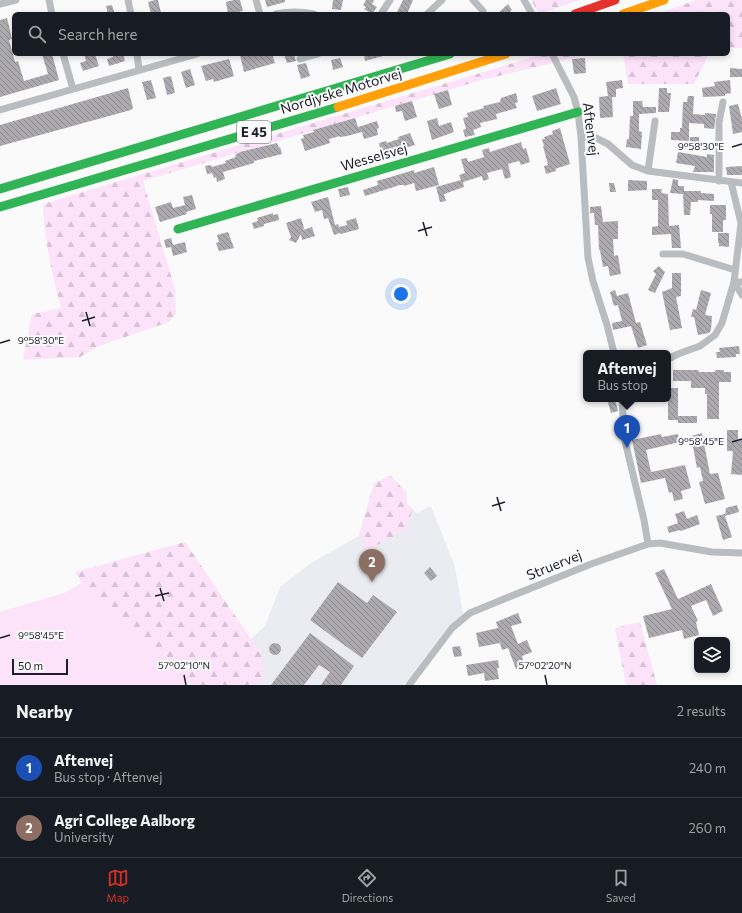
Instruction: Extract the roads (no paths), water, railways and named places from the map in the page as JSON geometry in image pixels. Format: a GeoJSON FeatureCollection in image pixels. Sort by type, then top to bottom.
{"type":"FeatureCollection","features":[{"type":"Feature","properties":{"kind":"main road"},"geometry":{"type":"LineString","coordinates":[[580,12],[615,0]]}},
{"type":"Feature","properties":{"kind":"main road"},"geometry":{"type":"LineString","coordinates":[[630,12],[664,0]]}},
{"type":"Feature","properties":{"kind":"main road","name":"Nordjyske Motorvej"},"geometry":{"type":"LineString","coordinates":[[0,189],[443,56]]}},
{"type":"Feature","properties":{"kind":"main road","name":"Nordjyske Motorvej"},"geometry":{"type":"LineString","coordinates":[[0,207],[359,101],[500,56]]}},
{"type":"Feature","properties":{"kind":"main road","name":"Wesselsvej"},"geometry":{"type":"LineString","coordinates":[[178,229],[578,112]]}},
{"type":"Feature","properties":{"kind":"street"},"geometry":{"type":"LineString","coordinates":[[0,4],[16,0]]}},
{"type":"Feature","properties":{"kind":"street"},"geometry":{"type":"LineString","coordinates":[[49,0],[52,12]]}},
{"type":"Feature","properties":{"kind":"street"},"geometry":{"type":"LineString","coordinates":[[128,0],[130,12]]}},
{"type":"Feature","properties":{"kind":"street"},"geometry":{"type":"LineString","coordinates":[[256,0],[259,12]]}},
{"type":"Feature","properties":{"kind":"street"},"geometry":{"type":"LineString","coordinates":[[383,12],[390,0]]}},
{"type":"Feature","properties":{"kind":"street"},"geometry":{"type":"LineString","coordinates":[[429,12],[442,0]]}},
{"type":"Feature","properties":{"kind":"street"},"geometry":{"type":"LineString","coordinates":[[473,0],[483,11]]}},
{"type":"Feature","properties":{"kind":"street"},"geometry":{"type":"LineString","coordinates":[[524,0],[531,12]]}},
{"type":"Feature","properties":{"kind":"street"},"geometry":{"type":"LineString","coordinates":[[283,12],[303,12]]}},
{"type":"Feature","properties":{"kind":"street"},"geometry":{"type":"LineString","coordinates":[[64,56],[73,89]]}},
{"type":"Feature","properties":{"kind":"street"},"geometry":{"type":"LineString","coordinates":[[137,56],[139,70]]}},
{"type":"Feature","properties":{"kind":"street"},"geometry":{"type":"LineString","coordinates":[[0,110],[190,56]]}},
{"type":"Feature","properties":{"kind":"street"},"geometry":{"type":"LineString","coordinates":[[300,59],[311,56]]}},
{"type":"Feature","properties":{"kind":"street","name":"Aftenvej"},"geometry":{"type":"LineString","coordinates":[[553,56],[574,97],[578,112],[581,136],[588,258],[593,281],[613,350]]}},
{"type":"Feature","properties":{"kind":"street"},"geometry":{"type":"LineString","coordinates":[[719,181],[719,122],[723,102]]}},
{"type":"Feature","properties":{"kind":"street"},"geometry":{"type":"LineString","coordinates":[[648,171],[655,121]]}},
{"type":"Feature","properties":{"kind":"street"},"geometry":{"type":"LineString","coordinates":[[581,136],[596,138],[608,144],[632,165],[648,171],[742,183]]}},
{"type":"Feature","properties":{"kind":"street"},"geometry":{"type":"LineString","coordinates":[[671,358],[700,346],[715,335],[722,323],[734,282],[741,223],[731,182]]}},
{"type":"Feature","properties":{"kind":"street"},"geometry":{"type":"LineString","coordinates":[[663,254],[684,254],[735,270]]}},
{"type":"Feature","properties":{"kind":"street"},"geometry":{"type":"LineString","coordinates":[[734,282],[742,282]]}},
{"type":"Feature","properties":{"kind":"street"},"geometry":{"type":"LineString","coordinates":[[734,282],[742,295]]}},
{"type":"Feature","properties":{"kind":"street"},"geometry":{"type":"LineString","coordinates":[[622,402],[624,437],[644,520],[648,544]]}},
{"type":"Feature","properties":{"kind":"street","name":"Struervej"},"geometry":{"type":"LineString","coordinates":[[409,685],[452,628],[470,613],[591,564],[648,544],[660,543],[712,552],[742,553]]}},
{"type":"Feature","properties":{"kind":"place","name":"Aftenvej"},"geometry":{"type":"Point","coordinates":[627,448]}},
{"type":"Feature","properties":{"kind":"place","name":"Agri College Aalborg"},"geometry":{"type":"Point","coordinates":[372,582]}}]}
